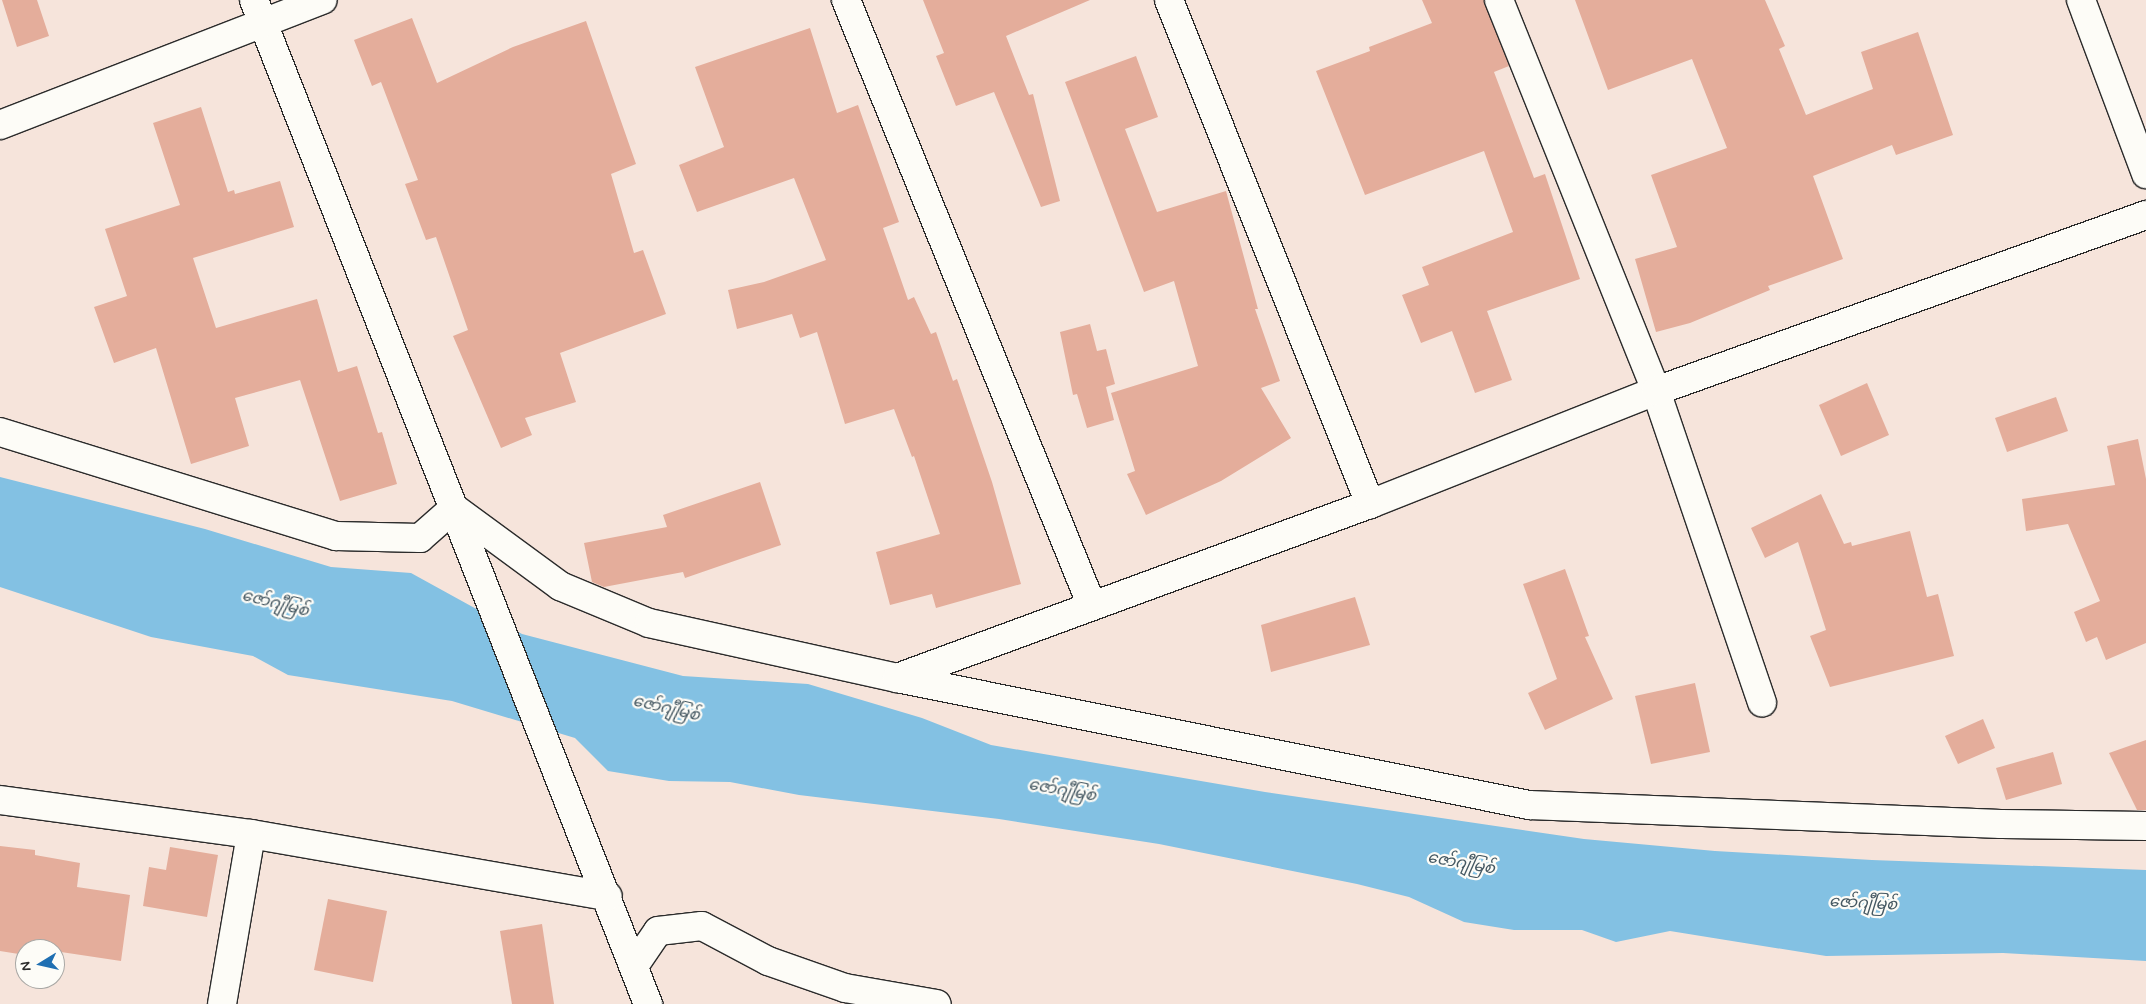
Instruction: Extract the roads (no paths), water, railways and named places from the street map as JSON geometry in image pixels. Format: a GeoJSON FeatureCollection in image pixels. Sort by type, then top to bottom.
{"type":"FeatureCollection","features":[{"type":"Feature","properties":{"kind":"street"},"geometry":{"type":"LineString","coordinates":[[0,125],[258,12],[323,0]]}},
{"type":"Feature","properties":{"kind":"street"},"geometry":{"type":"LineString","coordinates":[[846,0],[1092,606]]}},
{"type":"Feature","properties":{"kind":"street"},"geometry":{"type":"LineString","coordinates":[[1169,0],[1370,504]]}},
{"type":"Feature","properties":{"kind":"street"},"geometry":{"type":"LineString","coordinates":[[1500,0],[1656,391],[1762,702]]}},
{"type":"Feature","properties":{"kind":"street"},"geometry":{"type":"LineString","coordinates":[[2081,0],[2146,174]]}},
{"type":"Feature","properties":{"kind":"street"},"geometry":{"type":"LineString","coordinates":[[258,12],[608,896],[648,1004]]}},
{"type":"Feature","properties":{"kind":"street"},"geometry":{"type":"LineString","coordinates":[[897,678],[1370,504],[1656,391],[2146,215]]}},
{"type":"Feature","properties":{"kind":"street"},"geometry":{"type":"LineString","coordinates":[[0,432],[336,536],[420,538],[454,508]]}},
{"type":"Feature","properties":{"kind":"street"},"geometry":{"type":"LineString","coordinates":[[454,508],[560,586],[649,623],[897,678],[1529,805],[2001,824],[2146,826]]}},
{"type":"Feature","properties":{"kind":"street"},"geometry":{"type":"LineString","coordinates":[[0,800],[251,834],[608,896]]}},
{"type":"Feature","properties":{"kind":"street"},"geometry":{"type":"LineString","coordinates":[[222,1004],[251,834]]}},
{"type":"Feature","properties":{"kind":"street"},"geometry":{"type":"LineString","coordinates":[[634,966],[658,931],[702,926],[768,961],[845,988],[937,1004]]}},
{"type":"Feature","properties":{"kind":"water","name":"ဇော်ဂျီမြစ်"},"geometry":{"type":"Polygon","coordinates":[[[0,477],[205,529],[331,567],[411,573],[522,634],[683,676],[808,684],[922,718],[991,745],[1265,792],[1584,839],[1715,851],[1872,860],[2146,870],[2146,961],[2003,953],[1826,956],[1670,931],[1616,942],[1582,930],[1514,930],[1464,922],[1409,897],[1357,884],[1159,844],[999,819],[799,795],[730,782],[669,781],[608,771],[575,738],[452,701],[288,675],[253,656],[151,637],[0,587],[0,477]]]}}]}
